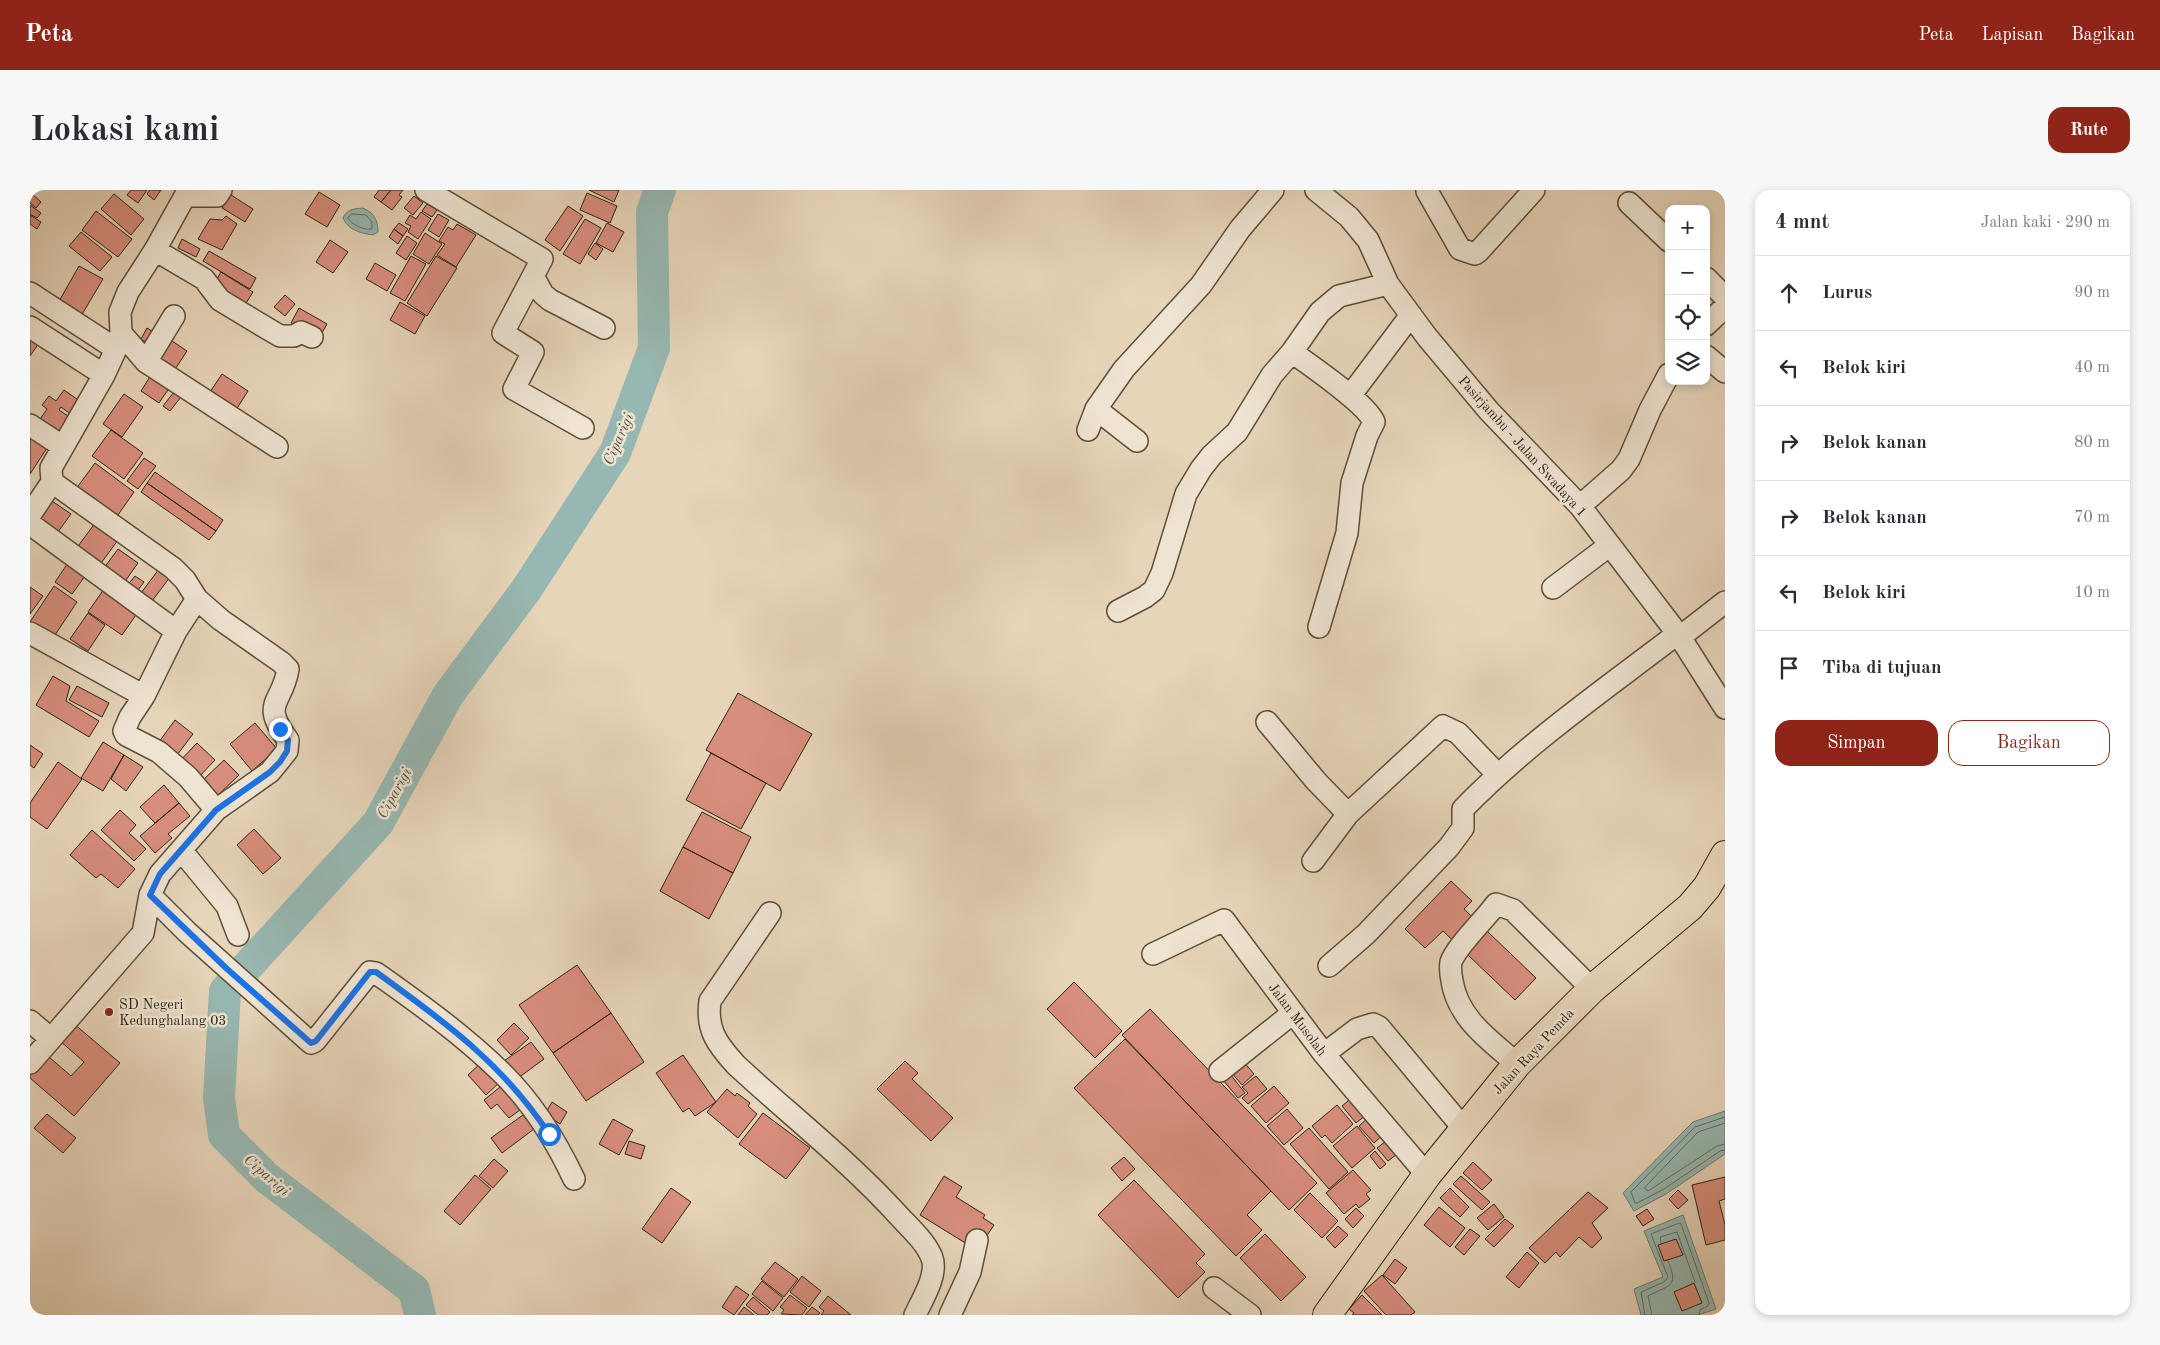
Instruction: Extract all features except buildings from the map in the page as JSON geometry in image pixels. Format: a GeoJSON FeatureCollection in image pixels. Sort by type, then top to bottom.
{"type":"FeatureCollection","features":[{"type":"Feature","properties":{"kind":"main road","name":"Jalan Raya Pemda"},"geometry":{"type":"LineString","coordinates":[[1327,1315],[1427,1175],[1517,1064],[1592,989],[1690,907],[1707,887],[1725,855]]}},
{"type":"Feature","properties":{"kind":"street"},"geometry":{"type":"LineString","coordinates":[[30,515],[52,482],[51,468],[104,375],[118,341],[120,312],[128,292],[155,250],[182,193],[217,196],[221,190]]}},
{"type":"Feature","properties":{"kind":"street"},"geometry":{"type":"LineString","coordinates":[[426,190],[542,259],[503,333],[533,352],[514,389],[583,428]]}},
{"type":"Feature","properties":{"kind":"street"},"geometry":{"type":"LineString","coordinates":[[1088,430],[1096,409],[1124,369],[1201,285],[1240,229],[1273,190]]}},
{"type":"Feature","properties":{"kind":"street","name":"Pasirjambu - Jalan Swadaya 1"},"geometry":{"type":"LineString","coordinates":[[1316,190],[1349,217],[1368,240],[1388,284],[1489,411],[1580,506],[1678,635],[1725,708]]}},
{"type":"Feature","properties":{"kind":"street"},"geometry":{"type":"LineString","coordinates":[[1426,191],[1460,249],[1474,254],[1479,251],[1534,190]]}},
{"type":"Feature","properties":{"kind":"street"},"geometry":{"type":"LineString","coordinates":[[1629,203],[1665,237]]}},
{"type":"Feature","properties":{"kind":"street"},"geometry":{"type":"LineString","coordinates":[[155,250],[204,279],[220,300],[280,336],[294,336],[301,332],[312,337]]}},
{"type":"Feature","properties":{"kind":"street"},"geometry":{"type":"LineString","coordinates":[[533,276],[543,294],[550,300],[604,328]]}},
{"type":"Feature","properties":{"kind":"street"},"geometry":{"type":"LineString","coordinates":[[1710,282],[1725,297]]}},
{"type":"Feature","properties":{"kind":"street"},"geometry":{"type":"LineString","coordinates":[[1118,611],[1145,597],[1154,590],[1162,573],[1186,494],[1212,455],[1237,432],[1272,375],[1292,352],[1320,312],[1339,296],[1388,284]]}},
{"type":"Feature","properties":{"kind":"street"},"geometry":{"type":"LineString","coordinates":[[30,293],[118,341],[146,362],[277,447]]}},
{"type":"Feature","properties":{"kind":"street"},"geometry":{"type":"LineString","coordinates":[[1710,321],[1725,307]]}},
{"type":"Feature","properties":{"kind":"street"},"geometry":{"type":"LineString","coordinates":[[1350,396],[1411,315]]}},
{"type":"Feature","properties":{"kind":"street"},"geometry":{"type":"LineString","coordinates":[[146,362],[174,316]]}},
{"type":"Feature","properties":{"kind":"street"},"geometry":{"type":"LineString","coordinates":[[30,327],[104,375]]}},
{"type":"Feature","properties":{"kind":"street"},"geometry":{"type":"LineString","coordinates":[[1292,352],[1350,396],[1371,415],[1374,425],[1367,436],[1352,483],[1347,533],[1319,627]]}},
{"type":"Feature","properties":{"kind":"street"},"geometry":{"type":"LineString","coordinates":[[1710,359],[1725,372]]}},
{"type":"Feature","properties":{"kind":"street"},"geometry":{"type":"LineString","coordinates":[[1580,506],[1621,470],[1629,459],[1650,410],[1665,382]]}},
{"type":"Feature","properties":{"kind":"street"},"geometry":{"type":"LineString","coordinates":[[1096,409],[1137,441]]}},
{"type":"Feature","properties":{"kind":"street"},"geometry":{"type":"LineString","coordinates":[[30,425],[62,446]]}},
{"type":"Feature","properties":{"kind":"street"},"geometry":{"type":"LineString","coordinates":[[30,1063],[143,933],[150,895],[160,874],[216,810],[270,772],[287,751],[288,740],[274,718],[273,712],[274,702],[288,669],[221,620],[197,599],[185,580],[173,568],[121,529],[52,482]]}},
{"type":"Feature","properties":{"kind":"street"},"geometry":{"type":"LineString","coordinates":[[30,524],[176,631]]}},
{"type":"Feature","properties":{"kind":"street"},"geometry":{"type":"LineString","coordinates":[[1553,588],[1610,545]]}},
{"type":"Feature","properties":{"kind":"street"},"geometry":{"type":"LineString","coordinates":[[197,599],[176,631],[144,696],[130,717],[124,731],[126,735],[159,752],[166,758],[188,777],[216,810]]}},
{"type":"Feature","properties":{"kind":"street"},"geometry":{"type":"LineString","coordinates":[[1330,966],[1366,934],[1449,847],[1463,828],[1463,809],[1498,775],[1550,732],[1678,635],[1725,602]]}},
{"type":"Feature","properties":{"kind":"street"},"geometry":{"type":"LineString","coordinates":[[30,632],[144,696]]}},
{"type":"Feature","properties":{"kind":"street"},"geometry":{"type":"LineString","coordinates":[[1267,722],[1316,781],[1348,814]]}},
{"type":"Feature","properties":{"kind":"street"},"geometry":{"type":"LineString","coordinates":[[1313,861],[1348,814],[1443,726],[1458,733],[1498,775]]}},
{"type":"Feature","properties":{"kind":"street"},"geometry":{"type":"LineString","coordinates":[[180,850],[227,906],[238,935]]}},
{"type":"Feature","properties":{"kind":"street"},"geometry":{"type":"LineString","coordinates":[[150,895],[226,968],[306,1040],[314,1042],[370,972],[376,972],[439,1017],[502,1073],[522,1096],[557,1145],[574,1179]]}},
{"type":"Feature","properties":{"kind":"street"},"geometry":{"type":"LineString","coordinates":[[1517,1064],[1473,1025],[1462,1011],[1454,993],[1451,974],[1452,962],[1456,955],[1496,904],[1513,910],[1592,989]]}},
{"type":"Feature","properties":{"kind":"street"},"geometry":{"type":"LineString","coordinates":[[770,913],[710,1001],[708,1015],[718,1045],[736,1065],[829,1147],[890,1206],[924,1245],[932,1258],[933,1270],[915,1315]]}},
{"type":"Feature","properties":{"kind":"street","name":"Jalan Musolah"},"geometry":{"type":"LineString","coordinates":[[1153,954],[1224,920],[1324,1054],[1427,1175]]}},
{"type":"Feature","properties":{"kind":"street"},"geometry":{"type":"LineString","coordinates":[[1220,1071],[1293,1013]]}},
{"type":"Feature","properties":{"kind":"street"},"geometry":{"type":"LineString","coordinates":[[30,1021],[52,1039]]}},
{"type":"Feature","properties":{"kind":"street"},"geometry":{"type":"LineString","coordinates":[[1324,1054],[1357,1029],[1373,1024],[1379,1027],[1464,1129]]}},
{"type":"Feature","properties":{"kind":"street"},"geometry":{"type":"LineString","coordinates":[[950,1315],[970,1272],[977,1240]]}},
{"type":"Feature","properties":{"kind":"street"},"geometry":{"type":"LineString","coordinates":[[1214,1288],[1250,1315]]}},
{"type":"Feature","properties":{"kind":"water"},"geometry":{"type":"Polygon","coordinates":[[[363,208],[370,212],[376,220],[378,232],[373,235],[355,230],[343,218],[348,211],[363,208]]]}},
{"type":"Feature","properties":{"kind":"water"},"geometry":{"type":"Polygon","coordinates":[[[1725,1111],[1725,1154],[1666,1194],[1634,1211],[1623,1193],[1693,1122],[1725,1111]]]}},
{"type":"Feature","properties":{"kind":"water"},"geometry":{"type":"Polygon","coordinates":[[[1683,1215],[1716,1309],[1698,1315],[1641,1315],[1634,1289],[1663,1277],[1644,1231],[1683,1215]]]}},
{"type":"Feature","properties":{"kind":"waterway","name":"Ciparigi"},"geometry":{"type":"LineString","coordinates":[[420,1315],[414,1290],[267,1178],[224,1135],[219,1098],[225,991],[378,823],[448,695],[526,590],[615,453],[654,348],[652,212],[660,190]]}},
{"type":"Feature","properties":{"kind":"place","name":"SD Negeri Kedunghalang 03"},"geometry":{"type":"Point","coordinates":[109,1012]}},
{"type":"Feature","properties":{"kind":"route"},"geometry":{"type":"LineString","coordinates":[[280,729],[288,740],[287,751],[280,762],[270,772],[216,810],[160,874],[150,895],[226,968],[311,1043],[316,1041],[370,972],[376,972],[439,1017],[502,1073],[522,1096],[549,1134]]}}]}
